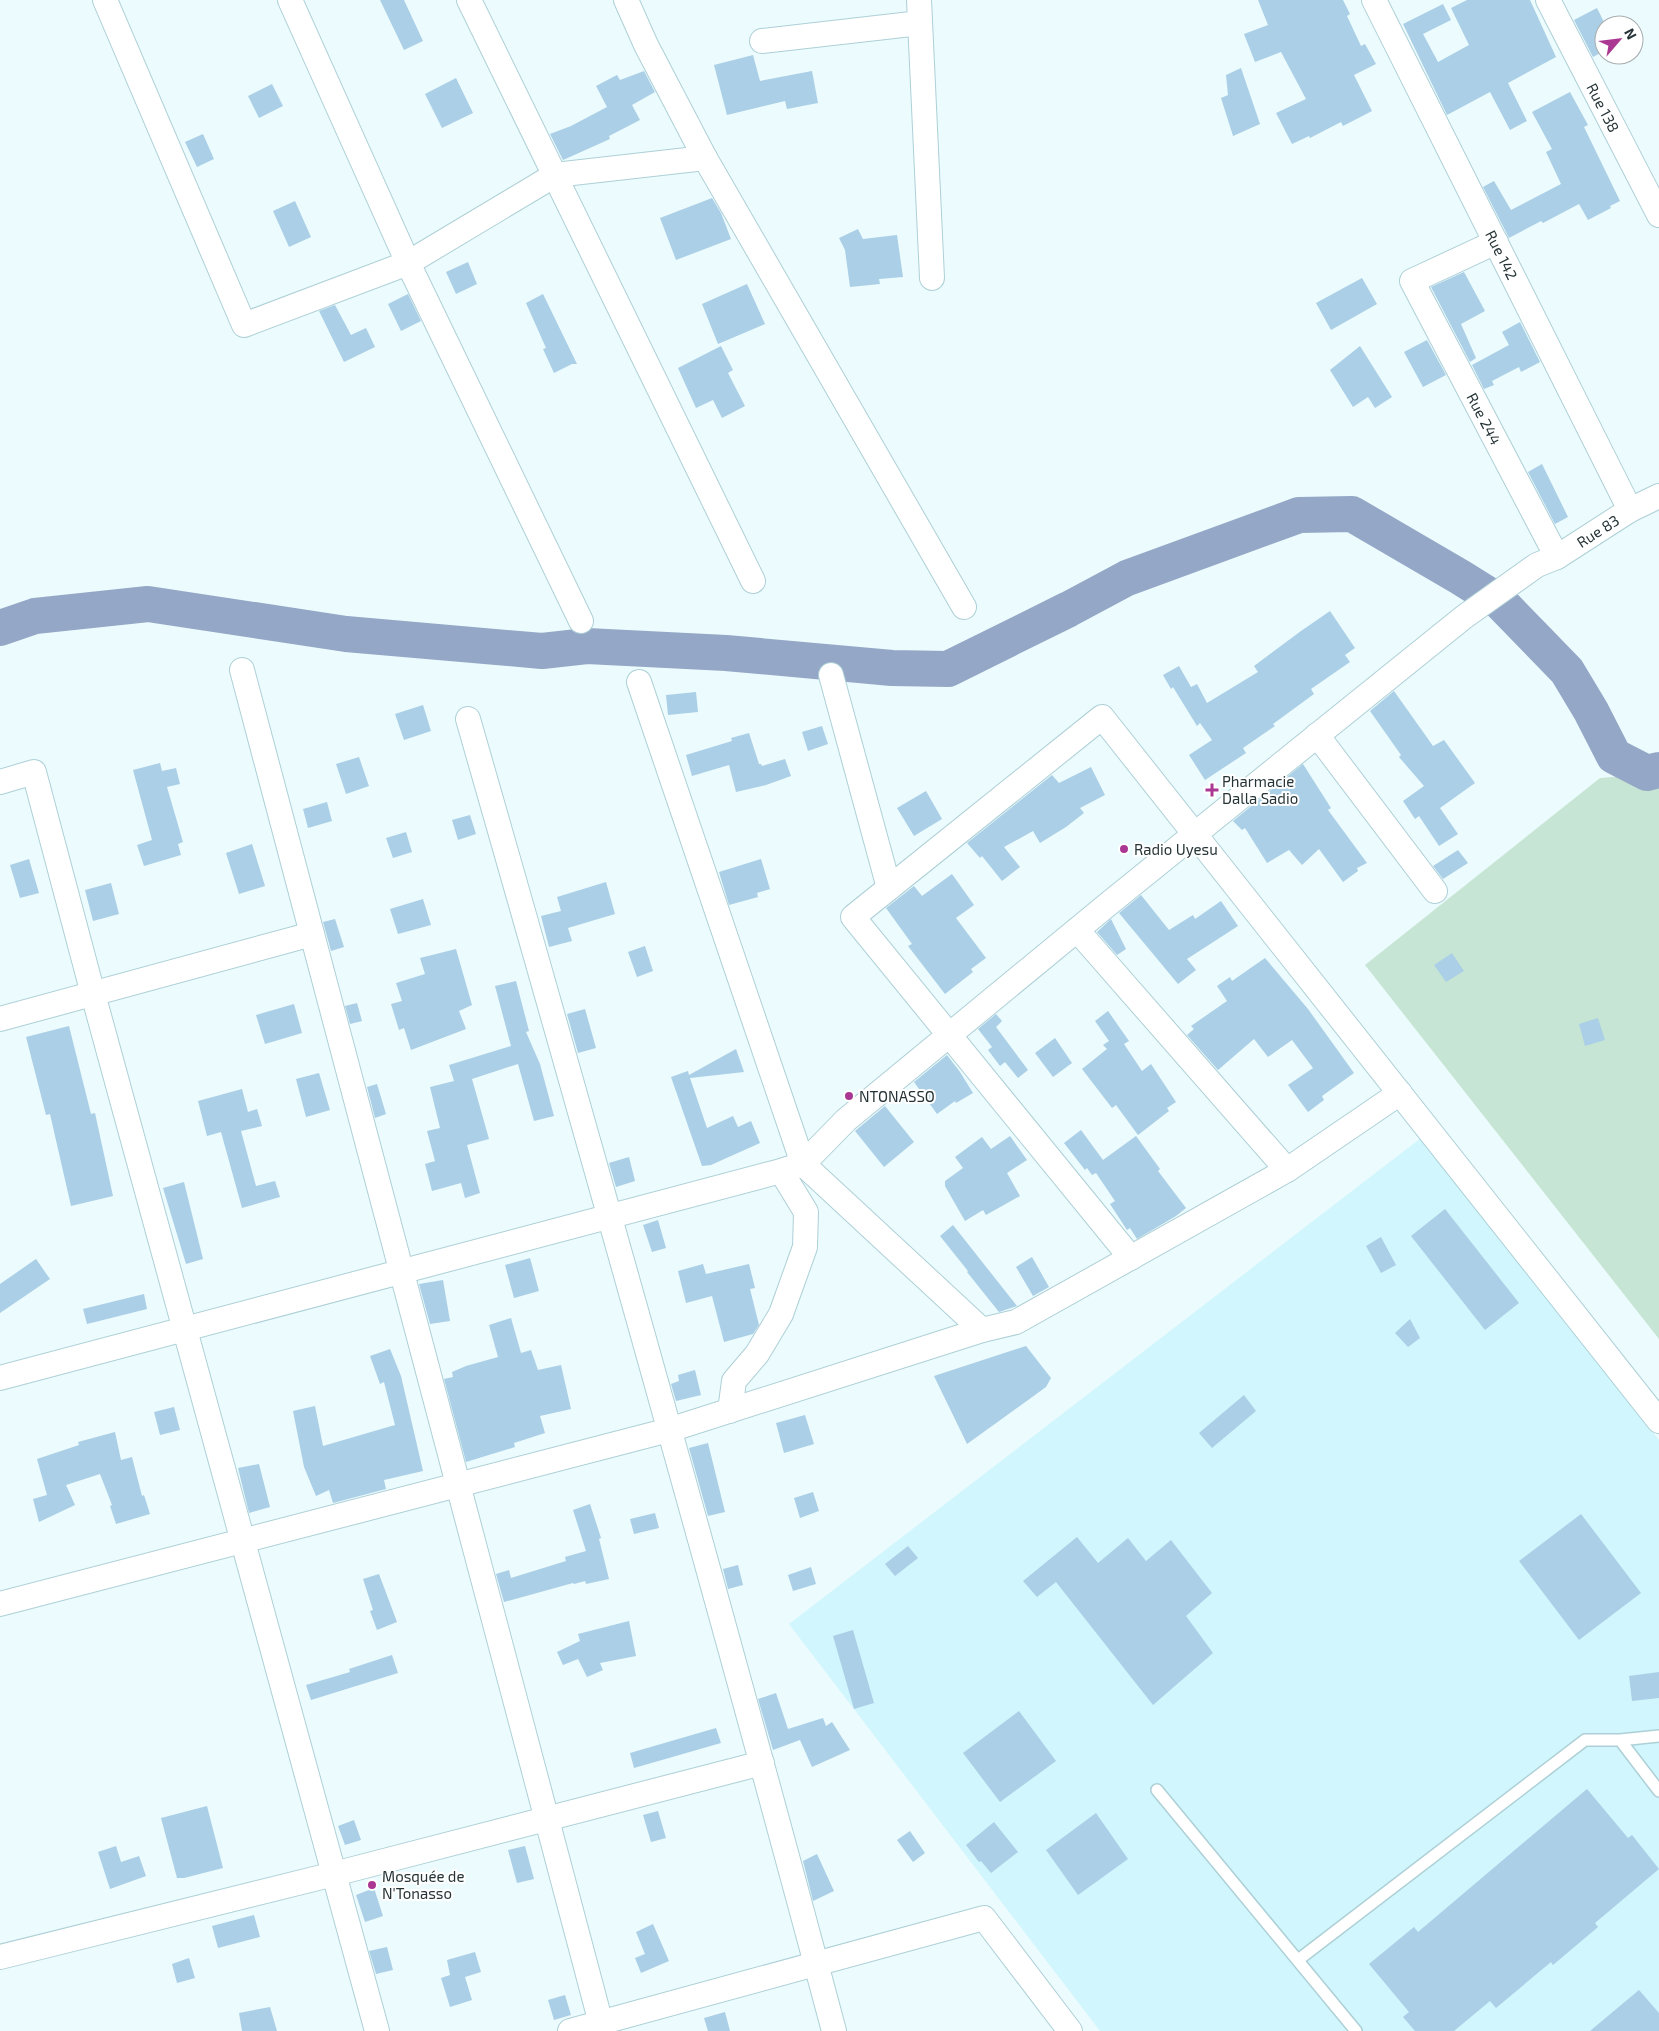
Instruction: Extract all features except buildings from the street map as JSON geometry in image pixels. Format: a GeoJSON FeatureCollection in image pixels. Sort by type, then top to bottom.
{"type":"FeatureCollection","features":[{"type":"Feature","properties":{"kind":"street"},"geometry":{"type":"LineString","coordinates":[[104,0],[244,325],[408,263],[555,175],[705,158]]}},
{"type":"Feature","properties":{"kind":"street"},"geometry":{"type":"LineString","coordinates":[[290,0],[408,263],[581,621]]}},
{"type":"Feature","properties":{"kind":"street"},"geometry":{"type":"LineString","coordinates":[[469,0],[754,581]]}},
{"type":"Feature","properties":{"kind":"street"},"geometry":{"type":"LineString","coordinates":[[626,0],[646,45],[705,158],[964,607]]}},
{"type":"Feature","properties":{"kind":"street","name":"Rue 142"},"geometry":{"type":"LineString","coordinates":[[1374,0],[1630,510]]}},
{"type":"Feature","properties":{"kind":"street","name":"Rue 138"},"geometry":{"type":"LineString","coordinates":[[1553,2],[1659,215]]}},
{"type":"Feature","properties":{"kind":"street"},"geometry":{"type":"LineString","coordinates":[[762,40],[920,11],[932,278]]}},
{"type":"Feature","properties":{"kind":"street","name":"Rue 244"},"geometry":{"type":"LineString","coordinates":[[1496,242],[1412,281],[1547,561]]}},
{"type":"Feature","properties":{"kind":"street","name":"Rue 83"},"geometry":{"type":"LineString","coordinates":[[803,1164],[846,1120],[1316,735],[1464,617],[1547,561],[1630,510],[1659,496]]}},
{"type":"Feature","properties":{"kind":"street"},"geometry":{"type":"LineString","coordinates":[[242,670],[602,2027]]}},
{"type":"Feature","properties":{"kind":"street"},"geometry":{"type":"LineString","coordinates":[[832,675],[889,888]]}},
{"type":"Feature","properties":{"kind":"street"},"geometry":{"type":"LineString","coordinates":[[639,682],[803,1164],[982,1330]]}},
{"type":"Feature","properties":{"kind":"street"},"geometry":{"type":"LineString","coordinates":[[1131,1258],[853,917],[1102,717],[1659,1421]]}},
{"type":"Feature","properties":{"kind":"street"},"geometry":{"type":"LineString","coordinates":[[468,719],[610,1216],[762,1763],[834,2031]]}},
{"type":"Feature","properties":{"kind":"street"},"geometry":{"type":"LineString","coordinates":[[1316,735],[1436,892]]}},
{"type":"Feature","properties":{"kind":"street"},"geometry":{"type":"LineString","coordinates":[[0,782],[34,772],[377,2031]]}},
{"type":"Feature","properties":{"kind":"street"},"geometry":{"type":"LineString","coordinates":[[1077,930],[1287,1170]]}},
{"type":"Feature","properties":{"kind":"street"},"geometry":{"type":"LineString","coordinates":[[0,1019],[312,934]]}},
{"type":"Feature","properties":{"kind":"street"},"geometry":{"type":"LineString","coordinates":[[0,1604],[669,1430],[982,1330],[1016,1322],[1287,1170],[1400,1094]]}},
{"type":"Feature","properties":{"kind":"street"},"geometry":{"type":"LineString","coordinates":[[0,1378],[803,1164]]}},
{"type":"Feature","properties":{"kind":"street"},"geometry":{"type":"LineString","coordinates":[[730,1411],[734,1381],[757,1354],[781,1314],[805,1247],[806,1212],[781,1171]]}},
{"type":"Feature","properties":{"kind":"street"},"geometry":{"type":"LineString","coordinates":[[0,1957],[334,1874],[762,1763]]}},
{"type":"Feature","properties":{"kind":"street"},"geometry":{"type":"LineString","coordinates":[[570,2031],[602,2027],[984,1918],[1070,2031]]}},
{"type":"Feature","properties":{"kind":"lane"},"geometry":{"type":"LineString","coordinates":[[1298,1960],[1585,1740],[1620,1740],[1659,1736]]}},
{"type":"Feature","properties":{"kind":"lane"},"geometry":{"type":"LineString","coordinates":[[1620,1740],[1659,1791]]}},
{"type":"Feature","properties":{"kind":"lane"},"geometry":{"type":"LineString","coordinates":[[1157,1790],[1356,2031]]}},
{"type":"Feature","properties":{"kind":"shaded area"},"geometry":{"type":"Polygon","coordinates":[[[1421,1138],[1659,1440],[1659,2031],[1100,2031],[789,1624],[1421,1138]]]}},
{"type":"Feature","properties":{"kind":"green space"},"geometry":{"type":"Polygon","coordinates":[[[1659,773],[1659,1339],[1365,965],[1600,778],[1659,773]]]}},
{"type":"Feature","properties":{"kind":"waterway"},"geometry":{"type":"LineString","coordinates":[[0,628],[35,616],[148,604],[346,634],[542,651],[587,646],[726,653],[892,668],[948,669],[1127,578],[1299,515],[1352,514],[1500,602],[1567,671],[1591,711],[1614,756],[1647,773],[1659,770]]}},
{"type":"Feature","properties":{"kind":"place","name":"Pharmacie Dalla Sadio"},"geometry":{"type":"Point","coordinates":[1212,790]}},
{"type":"Feature","properties":{"kind":"place","name":"Radio Uyesu"},"geometry":{"type":"Point","coordinates":[1124,849]}},
{"type":"Feature","properties":{"kind":"place","name":"NTONASSO"},"geometry":{"type":"Point","coordinates":[849,1096]}},
{"type":"Feature","properties":{"kind":"place","name":"Mosquée de N'Tonasso"},"geometry":{"type":"Point","coordinates":[372,1885]}}]}
